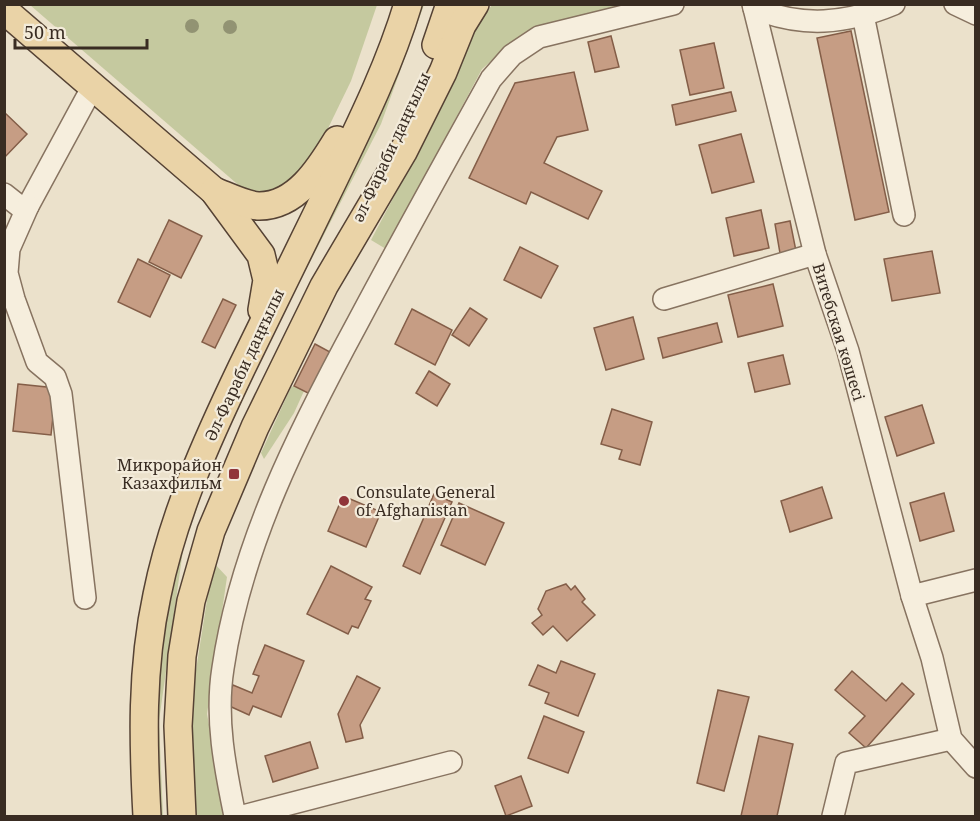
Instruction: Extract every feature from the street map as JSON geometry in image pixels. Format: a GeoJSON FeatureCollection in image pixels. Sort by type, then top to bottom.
{"type":"FeatureCollection","features":[{"type":"Feature","properties":{"kind":"main road"},"geometry":{"type":"LineString","coordinates":[[214,191],[256,206],[281,202],[301,189],[322,164],[349,119],[404,4]]}},
{"type":"Feature","properties":{"kind":"main road","name":"Әл-Фараби даңғылы"},"geometry":{"type":"LineString","coordinates":[[147,816],[143,735],[147,653],[156,595],[169,546],[191,483],[218,417],[361,124],[384,72],[408,4]]}},
{"type":"Feature","properties":{"kind":"main road","name":"әл-Фараби даңғылы"},"geometry":{"type":"LineString","coordinates":[[324,286],[385,167],[421,85],[450,4]]}},
{"type":"Feature","properties":{"kind":"main road"},"geometry":{"type":"LineString","coordinates":[[182,816],[178,726],[182,656],[199,570],[234,474],[324,286],[403,152],[443,72],[462,25],[475,4]]}},
{"type":"Feature","properties":{"kind":"main road"},"geometry":{"type":"LineString","coordinates":[[4,10],[214,191],[251,240],[265,265],[267,280],[255,340]]}},
{"type":"Feature","properties":{"kind":"street"},"geometry":{"type":"LineString","coordinates":[[235,816],[226,772],[220,713],[223,668],[246,564],[318,399],[392,258],[491,79],[512,55],[540,37],[673,4]]}},
{"type":"Feature","properties":{"kind":"street"},"geometry":{"type":"LineString","coordinates":[[753,6],[779,18],[800,22],[851,18],[894,4]]}},
{"type":"Feature","properties":{"kind":"street"},"geometry":{"type":"LineString","coordinates":[[955,4],[975,14]]}},
{"type":"Feature","properties":{"kind":"street","name":"Витебская көшесі"},"geometry":{"type":"LineString","coordinates":[[753,6],[815,254],[848,351],[912,596],[932,658],[951,739]]}},
{"type":"Feature","properties":{"kind":"street"},"geometry":{"type":"LineString","coordinates":[[863,15],[904,215]]}},
{"type":"Feature","properties":{"kind":"street"},"geometry":{"type":"LineString","coordinates":[[85,598],[61,394],[55,377],[37,362],[7,273],[9,249],[28,206],[93,86]]}},
{"type":"Feature","properties":{"kind":"street"},"geometry":{"type":"LineString","coordinates":[[4,194],[16,206],[23,209],[28,206]]}},
{"type":"Feature","properties":{"kind":"street"},"geometry":{"type":"LineString","coordinates":[[664,299],[815,254]]}},
{"type":"Feature","properties":{"kind":"street"},"geometry":{"type":"LineString","coordinates":[[912,596],[975,580]]}},
{"type":"Feature","properties":{"kind":"street"},"geometry":{"type":"LineString","coordinates":[[833,816],[846,763],[951,739],[975,767]]}},
{"type":"Feature","properties":{"kind":"street"},"geometry":{"type":"LineString","coordinates":[[243,816],[452,762]]}},
{"type":"Feature","properties":{"kind":"green space"},"geometry":{"type":"Polygon","coordinates":[[[30,5],[377,5],[351,81],[317,151],[294,182],[262,195],[243,189],[30,5]]]}},
{"type":"Feature","properties":{"kind":"green space"},"geometry":{"type":"Polygon","coordinates":[[[414,5],[424,5],[381,124],[276,328],[209,472],[183,550],[159,721],[163,816],[155,816],[150,720],[174,550],[414,5]]]}},
{"type":"Feature","properties":{"kind":"green space"},"geometry":{"type":"Polygon","coordinates":[[[492,5],[631,5],[499,54],[482,69],[386,249],[371,240],[424,140],[467,39],[492,5]]]}},
{"type":"Feature","properties":{"kind":"green space"},"geometry":{"type":"Polygon","coordinates":[[[294,386],[304,391],[294,413],[264,459],[261,453],[291,387],[294,386]]]}},
{"type":"Feature","properties":{"kind":"green space"},"geometry":{"type":"Polygon","coordinates":[[[213,562],[227,577],[207,714],[226,816],[196,816],[191,702],[213,562]]]}},
{"type":"Feature","properties":{"kind":"building"},"geometry":{"type":"Polygon","coordinates":[[[851,31],[889,212],[855,220],[817,38],[851,31]]]}},
{"type":"Feature","properties":{"kind":"building"},"geometry":{"type":"Polygon","coordinates":[[[611,36],[619,67],[595,72],[588,42],[611,36]]]}},
{"type":"Feature","properties":{"kind":"building"},"geometry":{"type":"Polygon","coordinates":[[[714,43],[724,88],[690,95],[680,50],[714,43]]]}},
{"type":"Feature","properties":{"kind":"building"},"geometry":{"type":"Polygon","coordinates":[[[574,72],[588,130],[557,137],[544,163],[602,191],[588,219],[531,192],[526,204],[469,178],[515,83],[574,72]]]}},
{"type":"Feature","properties":{"kind":"building"},"geometry":{"type":"Polygon","coordinates":[[[731,92],[736,111],[676,125],[672,105],[731,92]]]}},
{"type":"Feature","properties":{"kind":"building"},"geometry":{"type":"Polygon","coordinates":[[[4,112],[27,134],[4,158],[4,112]]]}},
{"type":"Feature","properties":{"kind":"building"},"geometry":{"type":"Polygon","coordinates":[[[741,134],[754,182],[712,193],[699,145],[741,134]]]}},
{"type":"Feature","properties":{"kind":"building"},"geometry":{"type":"Polygon","coordinates":[[[761,210],[769,248],[734,256],[726,218],[761,210]]]}},
{"type":"Feature","properties":{"kind":"building"},"geometry":{"type":"Polygon","coordinates":[[[169,220],[202,236],[181,278],[149,262],[169,220]]]}},
{"type":"Feature","properties":{"kind":"building"},"geometry":{"type":"Polygon","coordinates":[[[790,221],[797,256],[781,259],[775,224],[790,221]]]}},
{"type":"Feature","properties":{"kind":"building"},"geometry":{"type":"Polygon","coordinates":[[[520,247],[558,266],[541,298],[504,280],[520,247]]]}},
{"type":"Feature","properties":{"kind":"building"},"geometry":{"type":"Polygon","coordinates":[[[932,251],[940,293],[892,301],[884,259],[932,251]]]}},
{"type":"Feature","properties":{"kind":"building"},"geometry":{"type":"Polygon","coordinates":[[[138,259],[170,275],[150,317],[118,302],[138,259]]]}},
{"type":"Feature","properties":{"kind":"building"},"geometry":{"type":"Polygon","coordinates":[[[773,284],[783,326],[738,337],[728,295],[773,284]]]}},
{"type":"Feature","properties":{"kind":"building"},"geometry":{"type":"Polygon","coordinates":[[[223,299],[236,305],[215,348],[202,342],[223,299]]]}},
{"type":"Feature","properties":{"kind":"building"},"geometry":{"type":"Polygon","coordinates":[[[470,308],[487,319],[469,346],[452,335],[470,308]]]}},
{"type":"Feature","properties":{"kind":"building"},"geometry":{"type":"Polygon","coordinates":[[[412,309],[452,330],[435,365],[395,344],[412,309]]]}},
{"type":"Feature","properties":{"kind":"building"},"geometry":{"type":"Polygon","coordinates":[[[633,317],[644,359],[606,370],[594,328],[633,317]]]}},
{"type":"Feature","properties":{"kind":"building"},"geometry":{"type":"Polygon","coordinates":[[[717,323],[722,342],[663,358],[658,338],[717,323]]]}},
{"type":"Feature","properties":{"kind":"building"},"geometry":{"type":"Polygon","coordinates":[[[315,344],[330,352],[310,394],[294,386],[315,344]]]}},
{"type":"Feature","properties":{"kind":"building"},"geometry":{"type":"Polygon","coordinates":[[[783,355],[790,384],[755,392],[748,363],[783,355]]]}},
{"type":"Feature","properties":{"kind":"building"},"geometry":{"type":"Polygon","coordinates":[[[429,371],[450,384],[437,406],[416,393],[429,371]]]}},
{"type":"Feature","properties":{"kind":"building"},"geometry":{"type":"Polygon","coordinates":[[[18,384],[56,388],[51,435],[13,431],[18,384]]]}},
{"type":"Feature","properties":{"kind":"building"},"geometry":{"type":"Polygon","coordinates":[[[922,405],[934,443],[897,456],[885,417],[922,405]]]}},
{"type":"Feature","properties":{"kind":"building"},"geometry":{"type":"Polygon","coordinates":[[[612,409],[652,422],[640,465],[619,459],[622,450],[601,444],[612,409]]]}},
{"type":"Feature","properties":{"kind":"building"},"geometry":{"type":"Polygon","coordinates":[[[822,487],[832,518],[790,532],[781,501],[822,487]]]}},
{"type":"Feature","properties":{"kind":"building"},"geometry":{"type":"Polygon","coordinates":[[[944,493],[954,531],[920,541],[910,503],[944,493]]]}},
{"type":"Feature","properties":{"kind":"building"},"geometry":{"type":"Polygon","coordinates":[[[434,494],[452,502],[420,574],[403,566],[434,494]]]}},
{"type":"Feature","properties":{"kind":"building"},"geometry":{"type":"Polygon","coordinates":[[[343,496],[381,512],[366,547],[328,531],[343,496]]]}},
{"type":"Feature","properties":{"kind":"building"},"geometry":{"type":"Polygon","coordinates":[[[459,503],[504,523],[485,565],[441,545],[459,503]]]}},
{"type":"Feature","properties":{"kind":"building"},"geometry":{"type":"Polygon","coordinates":[[[331,566],[372,587],[365,599],[371,601],[358,628],[352,626],[348,634],[307,614],[331,566]]]}},
{"type":"Feature","properties":{"kind":"building"},"geometry":{"type":"Polygon","coordinates":[[[566,584],[571,590],[575,586],[585,599],[582,602],[595,615],[567,641],[553,626],[543,635],[532,623],[542,615],[538,609],[546,591],[566,584]]]}},
{"type":"Feature","properties":{"kind":"building"},"geometry":{"type":"Polygon","coordinates":[[[265,645],[304,661],[281,717],[253,706],[249,715],[225,704],[233,685],[252,693],[259,676],[253,674],[265,645]]]}},
{"type":"Feature","properties":{"kind":"building"},"geometry":{"type":"Polygon","coordinates":[[[561,661],[595,674],[578,716],[545,703],[549,693],[529,685],[538,665],[556,673],[561,661]]]}},
{"type":"Feature","properties":{"kind":"building"},"geometry":{"type":"Polygon","coordinates":[[[852,671],[886,701],[902,683],[914,694],[866,748],[849,733],[865,716],[835,690],[852,671]]]}},
{"type":"Feature","properties":{"kind":"building"},"geometry":{"type":"Polygon","coordinates":[[[357,676],[380,688],[360,725],[363,738],[346,742],[338,714],[357,676]]]}},
{"type":"Feature","properties":{"kind":"building"},"geometry":{"type":"Polygon","coordinates":[[[718,690],[749,697],[724,791],[697,783],[718,690]]]}},
{"type":"Feature","properties":{"kind":"building"},"geometry":{"type":"Polygon","coordinates":[[[544,716],[584,732],[568,773],[528,758],[544,716]]]}},
{"type":"Feature","properties":{"kind":"building"},"geometry":{"type":"Polygon","coordinates":[[[759,736],[793,744],[777,816],[741,816],[759,736]]]}},
{"type":"Feature","properties":{"kind":"building"},"geometry":{"type":"Polygon","coordinates":[[[310,742],[318,768],[273,782],[265,756],[310,742]]]}},
{"type":"Feature","properties":{"kind":"building"},"geometry":{"type":"Polygon","coordinates":[[[521,776],[532,806],[506,816],[495,786],[521,776]]]}},
{"type":"Feature","properties":{"kind":"place","name":"Микрорайон Казахфильм"},"geometry":{"type":"Point","coordinates":[234,474]}},
{"type":"Feature","properties":{"kind":"place","name":"Consulate General of Afghanistan"},"geometry":{"type":"Point","coordinates":[344,501]}}]}
